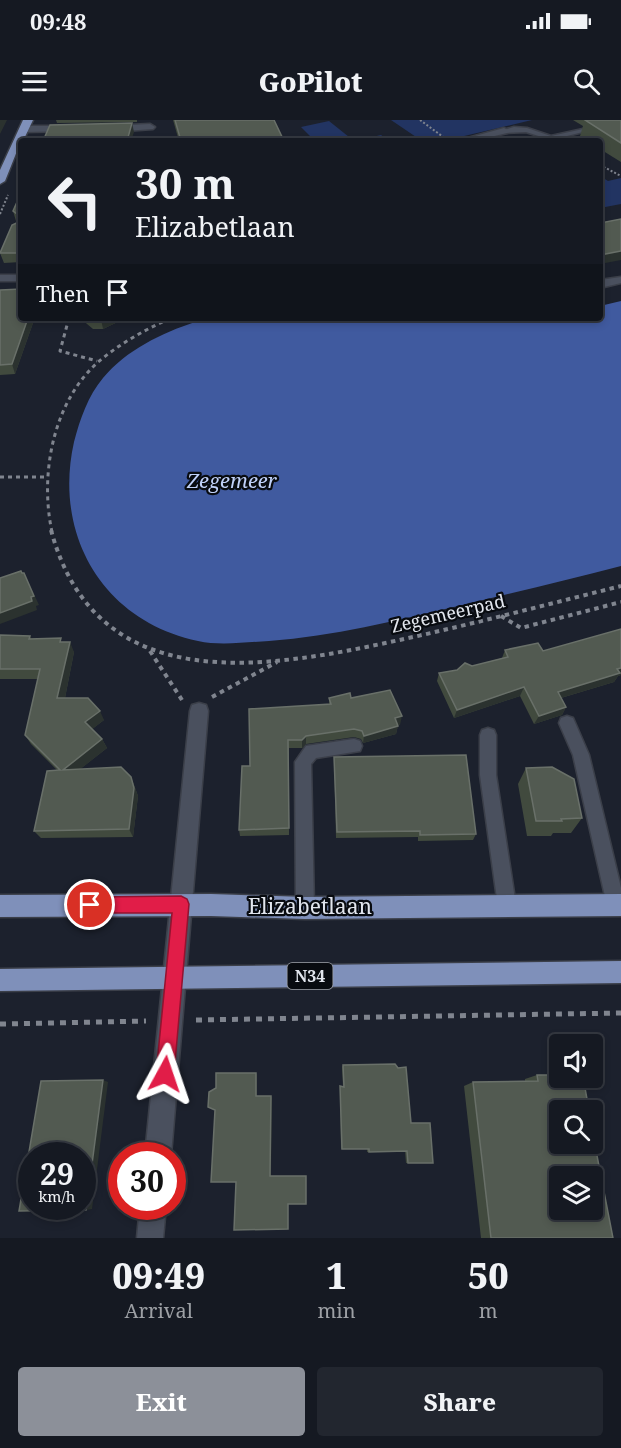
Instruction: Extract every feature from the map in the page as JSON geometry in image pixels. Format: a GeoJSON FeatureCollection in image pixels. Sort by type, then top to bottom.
{"type":"FeatureCollection","features":[{"type":"Feature","properties":{"kind":"main road"},"geometry":{"type":"LineString","coordinates":[[0,181],[18,142]]}},
{"type":"Feature","properties":{"kind":"main road","name":"Elizabetlaan"},"geometry":{"type":"LineString","coordinates":[[0,906],[181,904],[305,908],[619,905]]}},
{"type":"Feature","properties":{"kind":"main road","name":"N34"},"geometry":{"type":"LineString","coordinates":[[0,980],[621,972]]}},
{"type":"Feature","properties":{"kind":"street"},"geometry":{"type":"LineString","coordinates":[[26,125],[86,129]]}},
{"type":"Feature","properties":{"kind":"street"},"geometry":{"type":"LineString","coordinates":[[97,129],[151,127]]}},
{"type":"Feature","properties":{"kind":"street"},"geometry":{"type":"LineString","coordinates":[[475,138],[504,131]]}},
{"type":"Feature","properties":{"kind":"street"},"geometry":{"type":"LineString","coordinates":[[0,278],[18,278]]}},
{"type":"Feature","properties":{"kind":"street"},"geometry":{"type":"LineString","coordinates":[[603,283],[621,280]]}},
{"type":"Feature","properties":{"kind":"street"},"geometry":{"type":"LineString","coordinates":[[159,1142],[199,711]]}},
{"type":"Feature","properties":{"kind":"street"},"geometry":{"type":"LineString","coordinates":[[150,1238],[152,1220]]}},
{"type":"Feature","properties":{"kind":"lane"},"geometry":{"type":"LineString","coordinates":[[504,131],[527,130],[551,138],[583,131]]}},
{"type":"Feature","properties":{"kind":"lane"},"geometry":{"type":"LineString","coordinates":[[567,723],[581,755],[619,905]]}},
{"type":"Feature","properties":{"kind":"lane"},"geometry":{"type":"LineString","coordinates":[[488,735],[488,774],[507,906]]}},
{"type":"Feature","properties":{"kind":"lane"},"geometry":{"type":"LineString","coordinates":[[305,908],[303,762],[312,751],[354,746]]}},
{"type":"Feature","properties":{"kind":"path"},"geometry":{"type":"LineString","coordinates":[[420,120],[444,138]]}},
{"type":"Feature","properties":{"kind":"path"},"geometry":{"type":"LineString","coordinates":[[603,167],[621,176]]}},
{"type":"Feature","properties":{"kind":"path"},"geometry":{"type":"LineString","coordinates":[[68,321],[60,351],[97,361]]}},
{"type":"Feature","properties":{"kind":"path","name":"Zegemeerpad"},"geometry":{"type":"LineString","coordinates":[[164,321],[138,333],[97,361],[77,383],[60,417],[53,442],[48,477],[47,499],[50,523],[56,547],[67,574],[84,601],[103,623],[122,638],[150,650],[203,662],[279,661],[325,655],[501,616],[621,586]]}},
{"type":"Feature","properties":{"kind":"path"},"geometry":{"type":"LineString","coordinates":[[0,477],[48,477]]}},
{"type":"Feature","properties":{"kind":"path"},"geometry":{"type":"LineString","coordinates":[[501,616],[521,628],[621,602]]}},
{"type":"Feature","properties":{"kind":"path"},"geometry":{"type":"LineString","coordinates":[[150,650],[186,705],[199,711]]}},
{"type":"Feature","properties":{"kind":"path","name":"Zegemeerpad"},"geometry":{"type":"LineString","coordinates":[[199,711],[213,697],[279,661]]}},
{"type":"Feature","properties":{"kind":"path"},"geometry":{"type":"LineString","coordinates":[[0,1024],[621,1013]]}},
{"type":"Feature","properties":{"kind":"shaded area"},"geometry":{"type":"Polygon","coordinates":[[[391,120],[532,120],[456,138],[418,138],[391,120]]]}},
{"type":"Feature","properties":{"kind":"shaded area"},"geometry":{"type":"Polygon","coordinates":[[[329,121],[350,138],[312,138],[301,127],[329,121]]]}},
{"type":"Feature","properties":{"kind":"shaded area"},"geometry":{"type":"Polygon","coordinates":[[[381,135],[385,138],[368,138],[381,135]]]}},
{"type":"Feature","properties":{"kind":"shaded area"},"geometry":{"type":"Polygon","coordinates":[[[603,178],[608,181],[621,178],[621,204],[603,207],[603,178]]]}},
{"type":"Feature","properties":{"kind":"water","name":"Zegemeer"},"geometry":{"type":"Polygon","coordinates":[[[621,301],[621,566],[364,627],[317,636],[243,643],[198,641],[165,631],[136,615],[111,594],[92,569],[79,541],[71,510],[69,476],[79,425],[93,392],[112,368],[134,351],[170,331],[200,321],[603,321],[603,305],[621,301]]]}},
{"type":"Feature","properties":{"kind":"building"},"geometry":{"type":"Polygon","coordinates":[[[175,120],[274,120],[283,138],[180,138],[175,120]]]}},
{"type":"Feature","properties":{"kind":"building"},"geometry":{"type":"Polygon","coordinates":[[[585,120],[621,120],[621,143],[585,120]]]}},
{"type":"Feature","properties":{"kind":"building"},"geometry":{"type":"Polygon","coordinates":[[[132,123],[128,138],[44,138],[50,125],[132,123]]]}},
{"type":"Feature","properties":{"kind":"building"},"geometry":{"type":"Polygon","coordinates":[[[18,200],[18,215],[13,211],[18,200]]]}},
{"type":"Feature","properties":{"kind":"building"},"geometry":{"type":"Polygon","coordinates":[[[621,219],[621,251],[603,254],[603,222],[621,219]]]}},
{"type":"Feature","properties":{"kind":"building"},"geometry":{"type":"Polygon","coordinates":[[[18,222],[18,253],[0,253],[12,225],[18,222]]]}},
{"type":"Feature","properties":{"kind":"building"},"geometry":{"type":"Polygon","coordinates":[[[18,289],[18,321],[27,321],[12,364],[0,365],[0,290],[18,289]]]}},
{"type":"Feature","properties":{"kind":"building"},"geometry":{"type":"Polygon","coordinates":[[[21,571],[34,596],[31,597],[32,601],[0,613],[0,578],[21,571]]]}},
{"type":"Feature","properties":{"kind":"building"},"geometry":{"type":"Polygon","coordinates":[[[621,629],[621,668],[617,669],[620,673],[558,692],[566,707],[539,716],[524,687],[457,710],[439,673],[457,670],[465,663],[472,666],[508,657],[505,650],[538,643],[543,651],[621,629]]]}},
{"type":"Feature","properties":{"kind":"building"},"geometry":{"type":"Polygon","coordinates":[[[0,635],[30,636],[29,639],[61,638],[60,642],[70,642],[57,698],[88,698],[100,711],[85,722],[102,739],[63,770],[121,767],[131,777],[134,788],[129,829],[34,831],[47,771],[60,770],[25,735],[40,669],[0,669],[0,635]]]}},
{"type":"Feature","properties":{"kind":"building"},"geometry":{"type":"Polygon","coordinates":[[[390,690],[402,716],[395,718],[398,726],[364,736],[362,731],[354,729],[306,736],[302,740],[288,740],[289,828],[239,830],[242,766],[250,766],[249,709],[331,704],[329,698],[350,693],[351,698],[390,690]]]}},
{"type":"Feature","properties":{"kind":"building"},"geometry":{"type":"Polygon","coordinates":[[[466,755],[476,834],[420,835],[420,831],[337,832],[334,757],[466,755]]]}},
{"type":"Feature","properties":{"kind":"building"},"geometry":{"type":"Polygon","coordinates":[[[552,767],[574,779],[582,818],[536,821],[526,768],[552,767]]]}},
{"type":"Feature","properties":{"kind":"building"},"geometry":{"type":"Polygon","coordinates":[[[395,1064],[398,1068],[406,1067],[411,1123],[430,1123],[433,1163],[408,1163],[407,1151],[369,1152],[369,1149],[342,1149],[340,1086],[344,1087],[343,1065],[395,1064]]]}},
{"type":"Feature","properties":{"kind":"building"},"geometry":{"type":"Polygon","coordinates":[[[216,1073],[256,1073],[256,1096],[271,1096],[270,1176],[306,1176],[306,1204],[288,1204],[288,1229],[234,1230],[236,1182],[211,1182],[215,1110],[208,1107],[209,1092],[216,1088],[216,1073]]]}},
{"type":"Feature","properties":{"kind":"building"},"geometry":{"type":"Polygon","coordinates":[[[537,1075],[549,1075],[549,1088],[585,1088],[587,1100],[549,1100],[549,1154],[597,1154],[599,1166],[549,1166],[549,1220],[603,1220],[603,1187],[613,1238],[491,1238],[473,1082],[538,1081],[537,1075]]]}},
{"type":"Feature","properties":{"kind":"building"},"geometry":{"type":"Polygon","coordinates":[[[103,1080],[95,1142],[31,1142],[41,1081],[103,1080]]]}},
{"type":"Feature","properties":{"kind":"route"},"geometry":{"type":"LineString","coordinates":[[90,905],[181,904],[165,1074]]}}]}
